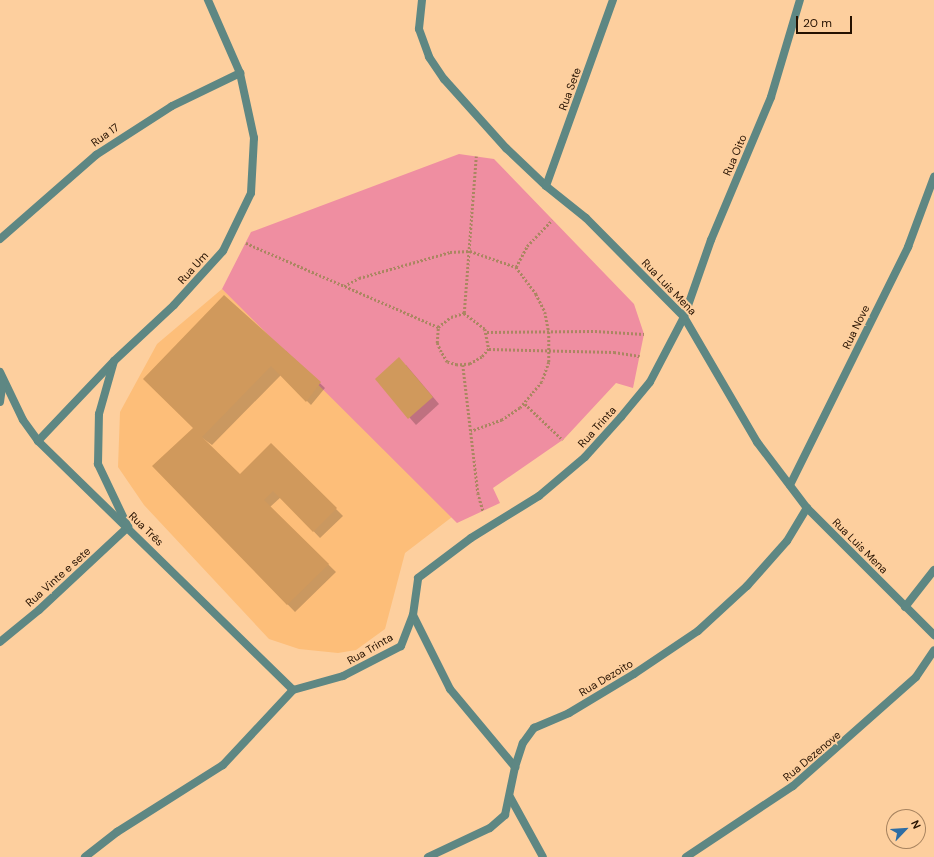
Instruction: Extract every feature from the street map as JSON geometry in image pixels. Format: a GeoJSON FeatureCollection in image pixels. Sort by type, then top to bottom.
{"type":"FeatureCollection","features":[{"type":"Feature","properties":{"kind":"street","name":"Rua Um"},"geometry":{"type":"LineString","coordinates":[[38,442],[114,361],[174,305],[223,251],[251,193],[254,138],[240,73],[208,0]]}},
{"type":"Feature","properties":{"kind":"street","name":"Rua Luis Mena"},"geometry":{"type":"LineString","coordinates":[[422,0],[419,29],[429,57],[444,80],[506,148],[546,186],[586,218],[684,317],[757,442],[807,508],[934,635]]}},
{"type":"Feature","properties":{"kind":"street","name":"Rua Sete"},"geometry":{"type":"LineString","coordinates":[[546,186],[613,0]]}},
{"type":"Feature","properties":{"kind":"street","name":"Rua Oito"},"geometry":{"type":"LineString","coordinates":[[684,317],[711,240],[771,97],[800,0]]}},
{"type":"Feature","properties":{"kind":"street","name":"Rua 17"},"geometry":{"type":"LineString","coordinates":[[0,239],[96,155],[172,106],[240,73]]}},
{"type":"Feature","properties":{"kind":"street","name":"Rua Nove"},"geometry":{"type":"LineString","coordinates":[[790,485],[908,247],[934,177]]}},
{"type":"Feature","properties":{"kind":"street","name":"Rua Trinta"},"geometry":{"type":"LineString","coordinates":[[293,690],[343,676],[401,646],[413,615],[418,578],[472,538],[539,496],[585,457],[650,382],[684,317]]}},
{"type":"Feature","properties":{"kind":"street"},"geometry":{"type":"LineString","coordinates":[[114,361],[98,414],[98,464],[128,527]]}},
{"type":"Feature","properties":{"kind":"street"},"geometry":{"type":"LineString","coordinates":[[0,402],[2,376]]}},
{"type":"Feature","properties":{"kind":"street","name":"Rua Três"},"geometry":{"type":"LineString","coordinates":[[2,376],[23,420],[38,442],[128,527],[293,690]]}},
{"type":"Feature","properties":{"kind":"street","name":"Rua Dezoito"},"geometry":{"type":"LineString","coordinates":[[428,857],[490,828],[505,815],[515,767],[523,743],[534,728],[569,713],[634,674],[698,630],[747,586],[787,541],[807,508]]}},
{"type":"Feature","properties":{"kind":"street","name":"Rua Vinte e sete"},"geometry":{"type":"LineString","coordinates":[[0,642],[39,610],[128,527]]}},
{"type":"Feature","properties":{"kind":"street"},"geometry":{"type":"LineString","coordinates":[[906,607],[934,570]]}},
{"type":"Feature","properties":{"kind":"street"},"geometry":{"type":"LineString","coordinates":[[413,615],[450,689],[515,767]]}},
{"type":"Feature","properties":{"kind":"street","name":"Rua Dezenove"},"geometry":{"type":"LineString","coordinates":[[686,857],[793,786],[916,678],[934,650]]}},
{"type":"Feature","properties":{"kind":"street"},"geometry":{"type":"LineString","coordinates":[[85,857],[117,832],[223,765],[293,690]]}},
{"type":"Feature","properties":{"kind":"street"},"geometry":{"type":"LineString","coordinates":[[510,796],[544,857]]}},
{"type":"Feature","properties":{"kind":"path"},"geometry":{"type":"LineString","coordinates":[[464,313],[470,251],[476,156]]}},
{"type":"Feature","properties":{"kind":"path"},"geometry":{"type":"LineString","coordinates":[[516,267],[527,246],[552,220]]}},
{"type":"Feature","properties":{"kind":"path"},"geometry":{"type":"LineString","coordinates":[[246,243],[438,327]]}},
{"type":"Feature","properties":{"kind":"path"},"geometry":{"type":"LineString","coordinates":[[344,286],[359,278],[450,252],[470,251],[516,267],[536,294],[545,312],[549,332],[550,350],[542,382],[525,404],[502,420],[472,430]]}},
{"type":"Feature","properties":{"kind":"path"},"geometry":{"type":"LineString","coordinates":[[464,313],[476,320],[487,332],[488,349],[482,357],[470,364],[447,362],[437,343],[438,327],[451,316],[464,313]]}},
{"type":"Feature","properties":{"kind":"path"},"geometry":{"type":"LineString","coordinates":[[487,332],[644,334]]}},
{"type":"Feature","properties":{"kind":"path"},"geometry":{"type":"LineString","coordinates":[[488,349],[550,350],[640,356]]}},
{"type":"Feature","properties":{"kind":"path"},"geometry":{"type":"LineString","coordinates":[[463,364],[472,430],[478,493],[483,511]]}},
{"type":"Feature","properties":{"kind":"path"},"geometry":{"type":"LineString","coordinates":[[525,404],[562,440]]}},
{"type":"Feature","properties":{"kind":"shaded area"},"geometry":{"type":"Polygon","coordinates":[[[459,154],[494,159],[634,304],[644,334],[633,388],[616,383],[564,439],[493,488],[500,503],[457,523],[222,289],[251,232],[459,154]]]}},
{"type":"Feature","properties":{"kind":"shaded area"},"geometry":{"type":"Polygon","coordinates":[[[222,289],[321,382],[452,517],[405,553],[385,629],[356,650],[338,653],[299,649],[269,639],[144,505],[118,467],[120,412],[157,344],[222,289]]]}},
{"type":"Feature","properties":{"kind":"building"},"geometry":{"type":"Polygon","coordinates":[[[224,295],[321,382],[306,402],[271,366],[202,437],[240,474],[271,443],[337,508],[313,532],[273,491],[264,500],[329,564],[287,605],[152,466],[193,428],[143,379],[224,295]]]}},
{"type":"Feature","properties":{"kind":"building"},"geometry":{"type":"Polygon","coordinates":[[[399,357],[433,397],[408,419],[375,379],[399,357]]]}}]}
